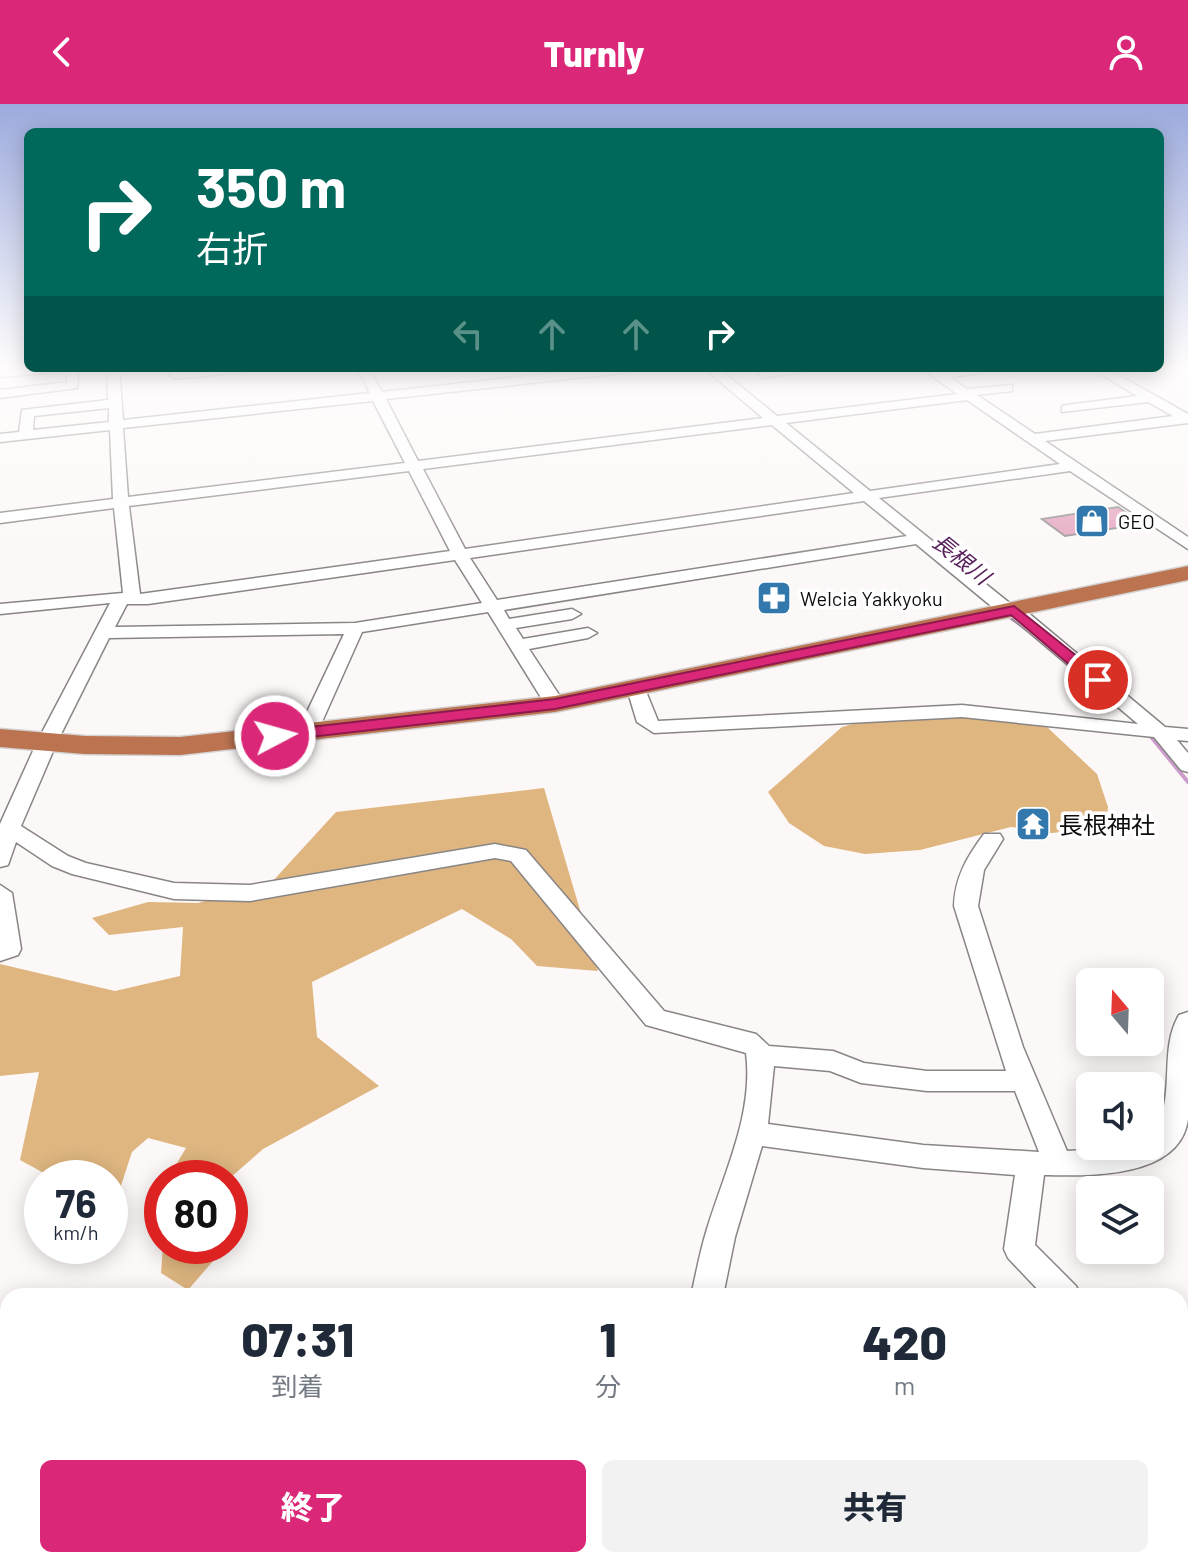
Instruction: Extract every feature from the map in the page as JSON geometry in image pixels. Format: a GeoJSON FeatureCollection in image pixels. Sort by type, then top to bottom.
{"type":"FeatureCollection","features":[{"type":"Feature","properties":{"kind":"highway"},"geometry":{"type":"LineString","coordinates":[[0,738],[180,746],[555,704],[1188,573]]}},
{"type":"Feature","properties":{"kind":"street"},"geometry":{"type":"LineString","coordinates":[[119,436],[126,598],[103,633],[47,742],[3,847],[174,891],[250,893],[495,851],[518,855],[655,1018],[747,1041],[755,1046],[760,1055],[759,1095],[751,1133],[720,1233],[709,1288]]}},
{"type":"Feature","properties":{"kind":"street"},"geometry":{"type":"LineString","coordinates":[[397,436],[460,555],[555,704]]}},
{"type":"Feature","properties":{"kind":"street"},"geometry":{"type":"LineString","coordinates":[[0,518],[654,436]]}},
{"type":"Feature","properties":{"kind":"street"},"geometry":{"type":"LineString","coordinates":[[793,436],[1161,733],[1188,766]]}},
{"type":"Feature","properties":{"kind":"street"},"geometry":{"type":"LineString","coordinates":[[1027,436],[1188,544]]}},
{"type":"Feature","properties":{"kind":"street"},"geometry":{"type":"LineString","coordinates":[[1031,439],[1051,436]]}},
{"type":"Feature","properties":{"kind":"street"},"geometry":{"type":"LineString","coordinates":[[0,609],[126,598],[148,599],[1074,466]]}},
{"type":"Feature","properties":{"kind":"street"},"geometry":{"type":"LineString","coordinates":[[103,633],[355,628],[919,539]]}},
{"type":"Feature","properties":{"kind":"street"},"geometry":{"type":"LineString","coordinates":[[503,625],[572,614]]}},
{"type":"Feature","properties":{"kind":"street"},"geometry":{"type":"LineString","coordinates":[[307,733],[355,628]]}},
{"type":"Feature","properties":{"kind":"street"},"geometry":{"type":"LineString","coordinates":[[516,646],[588,633]]}},
{"type":"Feature","properties":{"kind":"street"},"geometry":{"type":"LineString","coordinates":[[636,689],[647,722],[654,727],[962,711],[1188,735]]}},
{"type":"Feature","properties":{"kind":"street"},"geometry":{"type":"LineString","coordinates":[[992,839],[972,865],[965,888],[966,906],[1023,1081],[1044,1164],[1019,1249],[1057,1288]]}},
{"type":"Feature","properties":{"kind":"street"},"geometry":{"type":"LineString","coordinates":[[0,893],[9,949],[0,952]]}},
{"type":"Feature","properties":{"kind":"street"},"geometry":{"type":"LineString","coordinates":[[751,1133],[932,1157],[1044,1164],[1124,1158],[1151,1150],[1167,1133],[1177,1115],[1179,1056],[1188,1022]]}},
{"type":"Feature","properties":{"kind":"street"},"geometry":{"type":"LineString","coordinates":[[760,1055],[833,1061],[861,1073],[927,1081],[1023,1081]]}},
{"type":"Feature","properties":{"kind":"shaded area"},"geometry":{"type":"Polygon","coordinates":[[[950,712],[1047,727],[1097,774],[1108,807],[1105,829],[1051,833],[1011,827],[920,850],[865,854],[824,846],[789,823],[768,792],[842,727],[881,716],[950,712]]]}},
{"type":"Feature","properties":{"kind":"shaded area"},"geometry":{"type":"Polygon","coordinates":[[[544,788],[598,971],[537,966],[511,939],[462,909],[312,982],[317,1037],[379,1086],[263,1149],[248,1162],[179,1160],[186,1148],[148,1138],[132,1152],[128,1164],[128,1160],[20,1160],[39,1072],[0,1076],[0,964],[115,991],[180,976],[183,927],[109,935],[92,918],[148,902],[198,903],[271,883],[336,812],[544,788]]]}},
{"type":"Feature","properties":{"kind":"shaded area"},"geometry":{"type":"Polygon","coordinates":[[[162,1264],[210,1264],[190,1288],[161,1273],[162,1264]]]}},
{"type":"Feature","properties":{"kind":"building","name":"GEO"},"geometry":{"type":"Polygon","coordinates":[[[1118,507],[1143,524],[1065,536],[1042,519],[1118,507]]]}},
{"type":"Feature","properties":{"kind":"waterway","name":"長根川"},"geometry":{"type":"LineString","coordinates":[[1007,615],[1028,630]]}},
{"type":"Feature","properties":{"kind":"waterway","name":"長根川"},"geometry":{"type":"LineString","coordinates":[[1148,733],[1188,782]]}},
{"type":"Feature","properties":{"kind":"place","name":"GEO"},"geometry":{"type":"Point","coordinates":[1092,521]}},
{"type":"Feature","properties":{"kind":"place","name":"Welcia Yakkyoku"},"geometry":{"type":"Point","coordinates":[774,598]}},
{"type":"Feature","properties":{"kind":"place","name":"長根神社"},"geometry":{"type":"Point","coordinates":[1033,824]}},
{"type":"Feature","properties":{"kind":"route"},"geometry":{"type":"LineString","coordinates":[[275,736],[555,704],[1014,610],[1098,680]]}}]}
